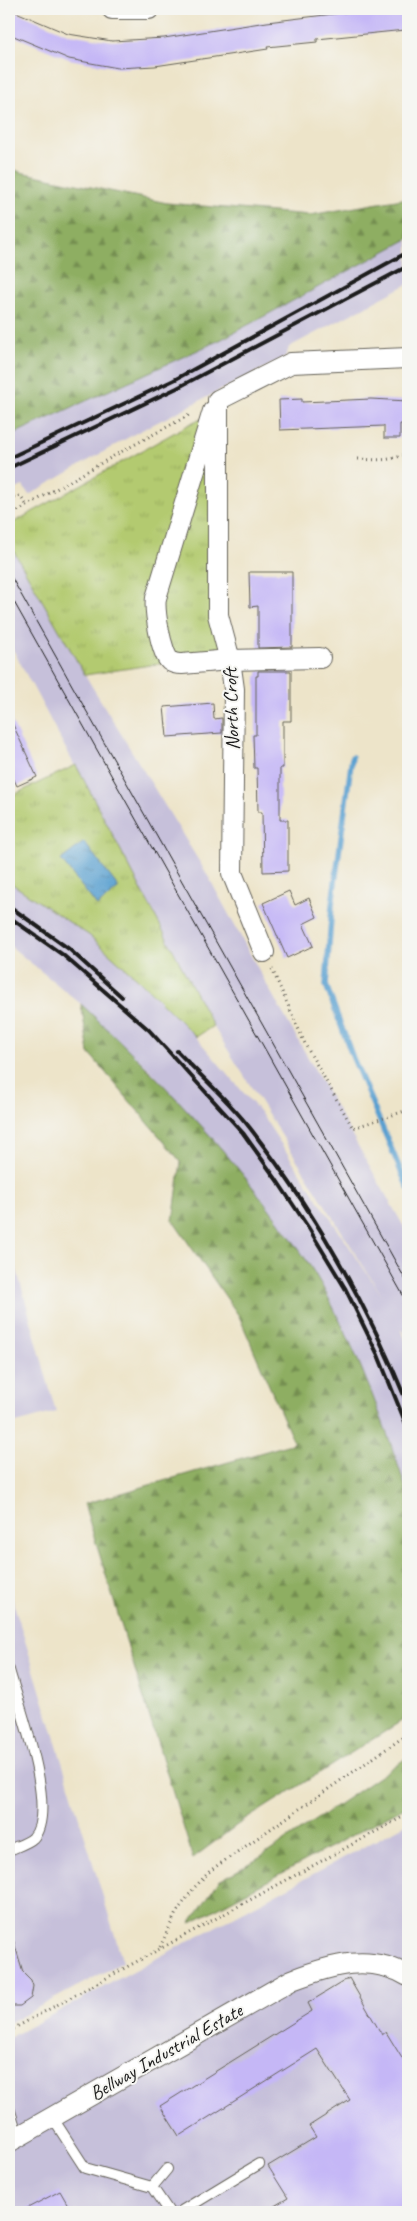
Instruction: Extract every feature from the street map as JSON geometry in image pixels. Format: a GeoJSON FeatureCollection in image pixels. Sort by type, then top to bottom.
{"type":"FeatureCollection","features":[{"type":"Feature","properties":{"kind":"street"},"geometry":{"type":"LineString","coordinates":[[112,9],[149,9]]}},
{"type":"Feature","properties":{"kind":"street"},"geometry":{"type":"LineString","coordinates":[[320,658],[230,660],[182,664],[170,661],[154,607],[211,415],[218,400],[291,363],[408,358]]}},
{"type":"Feature","properties":{"kind":"street","name":"North Croft"},"geometry":{"type":"LineString","coordinates":[[218,400],[218,615],[230,660],[234,689],[232,873],[264,952]]}},
{"type":"Feature","properties":{"kind":"street","name":"Bellway Industrial Estate"},"geometry":{"type":"LineString","coordinates":[[13,2139],[292,1980],[325,1967],[356,1963],[397,1969],[408,1976]]}},
{"type":"Feature","properties":{"kind":"lane"},"geometry":{"type":"LineString","coordinates":[[9,1670],[41,1782],[42,1817],[33,1838],[9,1850]]}},
{"type":"Feature","properties":{"kind":"lane"},"geometry":{"type":"LineString","coordinates":[[9,2108],[13,2139]]}},
{"type":"Feature","properties":{"kind":"lane"},"geometry":{"type":"LineString","coordinates":[[52,2117],[85,2168],[152,2187],[169,2212]]}},
{"type":"Feature","properties":{"kind":"lane"},"geometry":{"type":"LineString","coordinates":[[180,2212],[259,2164]]}},
{"type":"Feature","properties":{"kind":"lane"},"geometry":{"type":"LineString","coordinates":[[152,2187],[167,2169]]}},
{"type":"Feature","properties":{"kind":"path"},"geometry":{"type":"LineString","coordinates":[[9,516],[28,507],[118,453],[218,400]]}},
{"type":"Feature","properties":{"kind":"path"},"geometry":{"type":"LineString","coordinates":[[358,458],[381,461],[401,457],[408,452]]}},
{"type":"Feature","properties":{"kind":"path"},"geometry":{"type":"LineString","coordinates":[[9,498],[20,496],[28,507]]}},
{"type":"Feature","properties":{"kind":"path"},"geometry":{"type":"LineString","coordinates":[[264,952],[306,1046],[353,1128],[408,1110]]}},
{"type":"Feature","properties":{"kind":"path"},"geometry":{"type":"LineString","coordinates":[[160,1948],[176,1913],[194,1888],[212,1870],[408,1734]]}},
{"type":"Feature","properties":{"kind":"path"},"geometry":{"type":"LineString","coordinates":[[9,2031],[408,1814]]}},
{"type":"Feature","properties":{"kind":"shaded area"},"geometry":{"type":"Polygon","coordinates":[[[408,239],[408,284],[289,347],[286,357],[136,433],[29,495],[23,486],[9,492],[9,436],[220,340],[408,239]]]}},
{"type":"Feature","properties":{"kind":"shaded area"},"geometry":{"type":"Polygon","coordinates":[[[9,543],[85,675],[208,876],[268,987],[408,1234],[408,1337],[401,1328],[408,1348],[408,1495],[397,1461],[355,1356],[327,1294],[288,1233],[199,1123],[150,1070],[81,1004],[9,945],[9,882],[90,936],[140,981],[196,1037],[260,1112],[384,1299],[213,1026],[9,642],[9,543]]]}},
{"type":"Feature","properties":{"kind":"shaded area"},"geometry":{"type":"Polygon","coordinates":[[[9,1241],[56,1412],[9,1425],[9,1241]]]}},
{"type":"Feature","properties":{"kind":"shaded area"},"geometry":{"type":"Polygon","coordinates":[[[9,1588],[123,1962],[9,2023],[9,1588]]]}},
{"type":"Feature","properties":{"kind":"shaded area"},"geometry":{"type":"Polygon","coordinates":[[[408,1823],[408,2212],[9,2212],[9,2038],[408,1823]]]}},
{"type":"Feature","properties":{"kind":"green space"},"geometry":{"type":"Polygon","coordinates":[[[9,167],[20,172],[167,203],[310,215],[408,198],[408,239],[220,340],[9,436],[9,167]]]}},
{"type":"Feature","properties":{"kind":"green space"},"geometry":{"type":"Polygon","coordinates":[[[214,416],[222,654],[85,675],[9,543],[9,525],[195,421],[214,416]]]}},
{"type":"Feature","properties":{"kind":"green space"},"geometry":{"type":"Polygon","coordinates":[[[76,765],[213,1026],[196,1037],[140,981],[90,936],[9,882],[9,797],[76,765]]]}},
{"type":"Feature","properties":{"kind":"green space"},"geometry":{"type":"Polygon","coordinates":[[[81,1004],[179,1101],[224,1152],[284,1228],[307,1261],[321,1283],[361,1368],[391,1444],[408,1495],[408,1717],[237,1825],[193,1858],[84,1504],[294,1443],[239,1316],[173,1221],[181,1162],[89,1053],[81,1004]]]}},
{"type":"Feature","properties":{"kind":"green space"},"geometry":{"type":"Polygon","coordinates":[[[408,1757],[408,1805],[190,1923],[219,1881],[261,1857],[408,1757]]]}},
{"type":"Feature","properties":{"kind":"water"},"geometry":{"type":"Polygon","coordinates":[[[84,842],[119,888],[97,906],[61,860],[84,842]]]}},
{"type":"Feature","properties":{"kind":"building"},"geometry":{"type":"Polygon","coordinates":[[[9,9],[68,34],[112,41],[164,38],[267,22],[375,9],[403,9],[405,30],[317,39],[317,42],[267,47],[268,49],[155,66],[118,68],[69,59],[9,34],[9,9]]]}},
{"type":"Feature","properties":{"kind":"building"},"geometry":{"type":"Polygon","coordinates":[[[302,399],[302,402],[371,399],[408,401],[408,424],[400,424],[400,438],[384,438],[384,426],[280,430],[279,400],[302,399]]]}},
{"type":"Feature","properties":{"kind":"building"},"geometry":{"type":"Polygon","coordinates":[[[249,572],[292,572],[292,647],[258,648],[258,606],[250,607],[249,572]]]}},
{"type":"Feature","properties":{"kind":"building"},"geometry":{"type":"Polygon","coordinates":[[[258,671],[291,671],[291,721],[283,721],[283,768],[280,768],[280,820],[288,820],[288,871],[263,872],[262,812],[258,812],[257,768],[254,768],[253,735],[256,735],[256,676],[258,676],[258,671]]]}},
{"type":"Feature","properties":{"kind":"building"},"geometry":{"type":"Polygon","coordinates":[[[213,703],[214,719],[222,718],[222,733],[167,737],[164,707],[213,703]]]}},
{"type":"Feature","properties":{"kind":"building"},"geometry":{"type":"Polygon","coordinates":[[[9,716],[37,777],[17,786],[9,769],[9,716]]]}},
{"type":"Feature","properties":{"kind":"building"},"geometry":{"type":"Polygon","coordinates":[[[289,891],[295,905],[309,898],[317,917],[303,924],[313,946],[287,958],[263,903],[289,891]]]}},
{"type":"Feature","properties":{"kind":"building"},"geometry":{"type":"Polygon","coordinates":[[[9,1939],[13,1939],[23,1972],[31,1980],[33,1986],[31,1998],[20,2006],[9,2006],[9,1939]]]}},
{"type":"Feature","properties":{"kind":"building"},"geometry":{"type":"Polygon","coordinates":[[[349,1978],[382,2035],[386,2032],[408,2068],[408,2212],[264,2212],[288,2198],[268,2166],[316,2137],[309,2126],[350,2100],[317,2049],[179,2136],[160,2106],[312,2011],[308,2003],[349,1978]]]}},
{"type":"Feature","properties":{"kind":"building"},"geometry":{"type":"Polygon","coordinates":[[[60,2191],[72,2212],[20,2212],[60,2191]]]}},
{"type":"Feature","properties":{"kind":"waterway"},"geometry":{"type":"LineString","coordinates":[[352,757],[332,905],[326,985],[353,1058],[408,1188]]}},
{"type":"Feature","properties":{"kind":"tram line"},"geometry":{"type":"LineString","coordinates":[[9,573],[408,1284]]}},
{"type":"Feature","properties":{"kind":"tram line"},"geometry":{"type":"LineString","coordinates":[[9,593],[408,1304]]}},
{"type":"Feature","properties":{"kind":"railway"},"geometry":{"type":"LineString","coordinates":[[9,458],[174,380],[408,252]]}},
{"type":"Feature","properties":{"kind":"railway"},"geometry":{"type":"LineString","coordinates":[[9,468],[177,388],[408,266]]}},
{"type":"Feature","properties":{"kind":"railway"},"geometry":{"type":"LineString","coordinates":[[9,906],[69,949],[122,997]]}},
{"type":"Feature","properties":{"kind":"railway"},"geometry":{"type":"LineString","coordinates":[[9,917],[63,955],[149,1030],[243,1133],[308,1227],[345,1288],[378,1355],[408,1429]]}},
{"type":"Feature","properties":{"kind":"railway"},"geometry":{"type":"LineString","coordinates":[[177,1051],[242,1118],[297,1193],[358,1296],[408,1405]]}}]}
